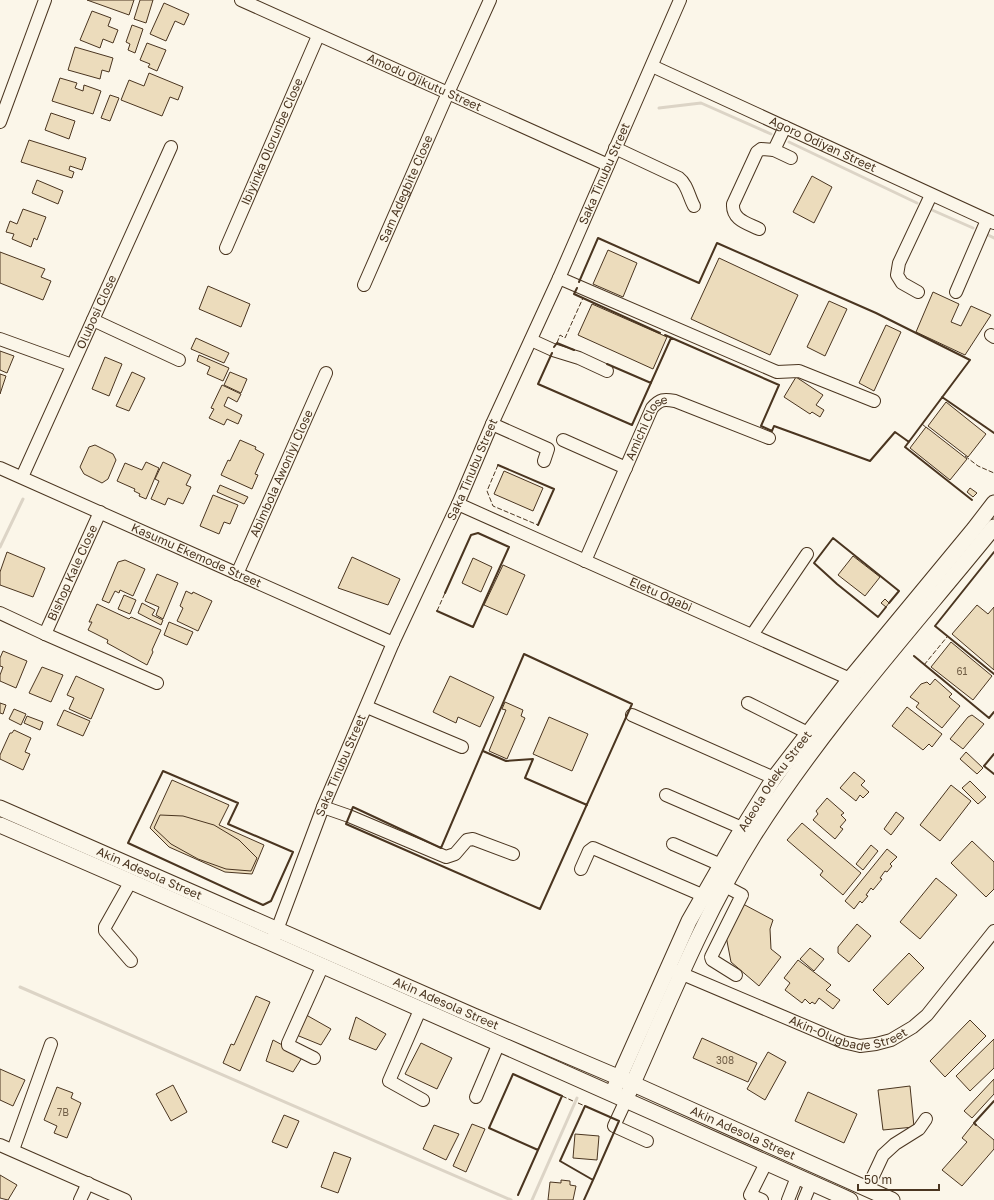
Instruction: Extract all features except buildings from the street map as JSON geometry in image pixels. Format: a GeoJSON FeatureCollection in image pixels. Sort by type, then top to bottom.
{"type":"FeatureCollection","features":[{"type":"Feature","properties":{"kind":"main road","name":"Adeola Odeku Street"},"geometry":{"type":"LineString","coordinates":[[619,1097],[668,967],[689,921],[702,895],[742,828],[774,778],[808,733],[855,684],[922,602],[984,531],[994,503]]}},
{"type":"Feature","properties":{"kind":"main road","name":"Adeola Odeku Street"},"geometry":{"type":"LineString","coordinates":[[626,1081],[682,974],[704,925],[753,836],[855,684]]}},
{"type":"Feature","properties":{"kind":"main road","name":"Akin Adesola Street"},"geometry":{"type":"LineString","coordinates":[[0,808],[274,936],[323,965],[420,1010],[499,1043],[844,1199]]}},
{"type":"Feature","properties":{"kind":"main road","name":"Akin Adesola Street"},"geometry":{"type":"LineString","coordinates":[[0,825],[131,881],[474,1016],[626,1081],[892,1200]]}},
{"type":"Feature","properties":{"kind":"street"},"geometry":{"type":"LineString","coordinates":[[0,122],[45,0]]}},
{"type":"Feature","properties":{"kind":"street","name":"Amodu Ojikutu Street"},"geometry":{"type":"LineString","coordinates":[[241,0],[267,5],[318,36],[448,92],[608,165]]}},
{"type":"Feature","properties":{"kind":"street","name":"Sam Adegbite Close"},"geometry":{"type":"LineString","coordinates":[[364,285],[448,92],[490,0]]}},
{"type":"Feature","properties":{"kind":"street","name":"Saka Tinubu Street"},"geometry":{"type":"LineString","coordinates":[[274,936],[323,807],[367,707],[393,643],[458,504],[492,424],[559,278],[680,0]]}},
{"type":"Feature","properties":{"kind":"street","name":"Ibiyinka Olorunbe Close"},"geometry":{"type":"LineString","coordinates":[[226,248],[318,36]]}},
{"type":"Feature","properties":{"kind":"street","name":"Agoro Odiyan Street"},"geometry":{"type":"LineString","coordinates":[[652,66],[991,222]]}},
{"type":"Feature","properties":{"kind":"street"},"geometry":{"type":"LineString","coordinates":[[774,150],[785,127]]}},
{"type":"Feature","properties":{"kind":"street","name":"Olubosi Close"},"geometry":{"type":"LineString","coordinates":[[22,477],[171,147]]}},
{"type":"Feature","properties":{"kind":"street"},"geometry":{"type":"LineString","coordinates":[[615,148],[679,178],[683,181],[694,206]]}},
{"type":"Feature","properties":{"kind":"street"},"geometry":{"type":"LineString","coordinates":[[759,229],[740,220],[734,215],[732,209],[733,204],[757,152],[761,149],[774,150],[791,158]]}},
{"type":"Feature","properties":{"kind":"street"},"geometry":{"type":"LineString","coordinates":[[918,292],[902,283],[897,275],[899,262],[931,195]]}},
{"type":"Feature","properties":{"kind":"street"},"geometry":{"type":"LineString","coordinates":[[956,292],[991,222]]}},
{"type":"Feature","properties":{"kind":"street"},"geometry":{"type":"LineString","coordinates":[[559,278],[777,372],[799,372],[874,401]]}},
{"type":"Feature","properties":{"kind":"street"},"geometry":{"type":"LineString","coordinates":[[93,320],[179,360]]}},
{"type":"Feature","properties":{"kind":"street"},"geometry":{"type":"LineString","coordinates":[[0,339],[72,365]]}},
{"type":"Feature","properties":{"kind":"street"},"geometry":{"type":"LineString","coordinates":[[531,340],[553,350],[579,358],[607,371]]}},
{"type":"Feature","properties":{"kind":"street","name":"Abimbola Awoniyi Close"},"geometry":{"type":"LineString","coordinates":[[238,574],[326,373]]}},
{"type":"Feature","properties":{"kind":"street","name":"Amichi Close"},"geometry":{"type":"LineString","coordinates":[[585,561],[652,408],[658,401],[664,399],[675,401],[769,438]]}},
{"type":"Feature","properties":{"kind":"street"},"geometry":{"type":"LineString","coordinates":[[492,424],[548,449],[544,461]]}},
{"type":"Feature","properties":{"kind":"street"},"geometry":{"type":"LineString","coordinates":[[563,440],[626,468]]}},
{"type":"Feature","properties":{"kind":"street","name":"Kasumu Ekemode Street"},"geometry":{"type":"LineString","coordinates":[[0,468],[393,643]]}},
{"type":"Feature","properties":{"kind":"street","name":"Eletu Ogabi"},"geometry":{"type":"LineString","coordinates":[[458,504],[855,684]]}},
{"type":"Feature","properties":{"kind":"street","name":"Bishop Kale Close"},"geometry":{"type":"LineString","coordinates":[[45,634],[100,512]]}},
{"type":"Feature","properties":{"kind":"street"},"geometry":{"type":"LineString","coordinates":[[752,636],[807,554]]}},
{"type":"Feature","properties":{"kind":"street","name":"Bishop Kale Close"},"geometry":{"type":"LineString","coordinates":[[0,612],[45,634],[157,683]]}},
{"type":"Feature","properties":{"kind":"street"},"geometry":{"type":"LineString","coordinates":[[748,703],[808,733]]}},
{"type":"Feature","properties":{"kind":"street"},"geometry":{"type":"LineString","coordinates":[[367,707],[462,748]]}},
{"type":"Feature","properties":{"kind":"street"},"geometry":{"type":"LineString","coordinates":[[632,715],[774,778]]}},
{"type":"Feature","properties":{"kind":"street"},"geometry":{"type":"LineString","coordinates":[[666,795],[742,828]]}},
{"type":"Feature","properties":{"kind":"street"},"geometry":{"type":"LineString","coordinates":[[323,807],[349,816],[446,857],[455,854],[467,840],[473,839],[513,854]]}},
{"type":"Feature","properties":{"kind":"street"},"geometry":{"type":"LineString","coordinates":[[673,844],[721,865]]}},
{"type":"Feature","properties":{"kind":"street"},"geometry":{"type":"LineString","coordinates":[[581,869],[589,851],[593,848],[702,895]]}},
{"type":"Feature","properties":{"kind":"street"},"geometry":{"type":"LineString","coordinates":[[131,881],[106,927],[106,931],[131,961]]}},
{"type":"Feature","properties":{"kind":"street"},"geometry":{"type":"LineString","coordinates":[[725,886],[742,895],[711,957],[712,960],[736,974]]}},
{"type":"Feature","properties":{"kind":"street","name":"Akin-Olugbade Street"},"geometry":{"type":"LineString","coordinates":[[668,967],[844,1042],[860,1046],[891,1040],[913,1027],[927,1015],[994,931]]}},
{"type":"Feature","properties":{"kind":"street"},"geometry":{"type":"LineString","coordinates":[[314,1058],[288,1045],[288,1043],[323,965]]}},
{"type":"Feature","properties":{"kind":"street"},"geometry":{"type":"LineString","coordinates":[[420,1010],[389,1081],[423,1100]]}},
{"type":"Feature","properties":{"kind":"street"},"geometry":{"type":"LineString","coordinates":[[476,1097],[499,1043]]}},
{"type":"Feature","properties":{"kind":"street"},"geometry":{"type":"LineString","coordinates":[[13,1150],[51,1044]]}},
{"type":"Feature","properties":{"kind":"street"},"geometry":{"type":"LineString","coordinates":[[619,1097],[614,1126],[647,1141]]}},
{"type":"Feature","properties":{"kind":"street"},"geometry":{"type":"LineString","coordinates":[[867,1189],[884,1155],[895,1144],[919,1129],[926,1119]]}},
{"type":"Feature","properties":{"kind":"street"},"geometry":{"type":"LineString","coordinates":[[0,1145],[125,1200]]}},
{"type":"Feature","properties":{"kind":"street"},"geometry":{"type":"LineString","coordinates":[[762,1200],[750,1195],[766,1163]]}},
{"type":"Feature","properties":{"kind":"street"},"geometry":{"type":"LineString","coordinates":[[788,1200],[797,1177]]}},
{"type":"Feature","properties":{"kind":"street"},"geometry":{"type":"LineString","coordinates":[[80,1200],[88,1183]]}},
{"type":"Feature","properties":{"kind":"street"},"geometry":{"type":"LineString","coordinates":[[804,1200],[811,1183]]}},
{"type":"Feature","properties":{"kind":"waterway"},"geometry":{"type":"LineString","coordinates":[[659,108],[701,103],[771,134]]}},
{"type":"Feature","properties":{"kind":"waterway"},"geometry":{"type":"LineString","coordinates":[[789,142],[917,203]]}},
{"type":"Feature","properties":{"kind":"waterway"},"geometry":{"type":"LineString","coordinates":[[932,210],[973,228]]}},
{"type":"Feature","properties":{"kind":"waterway"},"geometry":{"type":"LineString","coordinates":[[988,235],[994,238]]}},
{"type":"Feature","properties":{"kind":"waterway"},"geometry":{"type":"LineString","coordinates":[[0,547],[23,499]]}},
{"type":"Feature","properties":{"kind":"waterway"},"geometry":{"type":"LineString","coordinates":[[20,987],[511,1200]]}},
{"type":"Feature","properties":{"kind":"waterway"},"geometry":{"type":"LineString","coordinates":[[532,1200],[577,1098]]}},
{"type":"Feature","properties":{"kind":"fence"},"geometry":{"type":"LineString","coordinates":[[557,343],[560,335],[565,338],[583,298]]}},
{"type":"Feature","properties":{"kind":"fence"},"geometry":{"type":"LineString","coordinates":[[922,424],[928,429]]}},
{"type":"Feature","properties":{"kind":"fence"},"geometry":{"type":"LineString","coordinates":[[965,456],[978,466],[994,473]]}},
{"type":"Feature","properties":{"kind":"fence"},"geometry":{"type":"LineString","coordinates":[[498,465],[487,491],[493,506],[538,525]]}},
{"type":"Feature","properties":{"kind":"fence"},"geometry":{"type":"LineString","coordinates":[[437,611],[445,593]]}},
{"type":"Feature","properties":{"kind":"fence"},"geometry":{"type":"LineString","coordinates":[[924,665],[947,637]]}},
{"type":"Feature","properties":{"kind":"fence"},"geometry":{"type":"LineString","coordinates":[[562,1096],[573,1101]]}},
{"type":"Feature","properties":{"kind":"fence"},"geometry":{"type":"LineString","coordinates":[[578,1103],[585,1106]]}},
{"type":"Feature","properties":{"kind":"wall"},"geometry":{"type":"LineString","coordinates":[[579,282],[598,238],[699,283],[717,243],[876,313],[970,360],[905,447],[972,500]]}},
{"type":"Feature","properties":{"kind":"wall"},"geometry":{"type":"LineString","coordinates":[[577,288],[574,294],[660,333]]}},
{"type":"Feature","properties":{"kind":"wall"},"geometry":{"type":"LineString","coordinates":[[665,335],[779,385],[761,426],[772,431],[774,426],[870,461],[895,432],[909,442]]}},
{"type":"Feature","properties":{"kind":"wall"},"geometry":{"type":"LineString","coordinates":[[552,353],[538,384],[632,425],[671,338]]}},
{"type":"Feature","properties":{"kind":"wall"},"geometry":{"type":"LineString","coordinates":[[554,347],[557,343],[574,350]]}},
{"type":"Feature","properties":{"kind":"wall"},"geometry":{"type":"LineString","coordinates":[[607,364],[651,383]]}},
{"type":"Feature","properties":{"kind":"wall"},"geometry":{"type":"LineString","coordinates":[[942,397],[994,433]]}},
{"type":"Feature","properties":{"kind":"wall"},"geometry":{"type":"LineString","coordinates":[[498,465],[554,489],[538,525]]}},
{"type":"Feature","properties":{"kind":"wall"},"geometry":{"type":"LineString","coordinates":[[437,611],[473,627],[509,547],[478,533],[471,535],[445,593]]}},
{"type":"Feature","properties":{"kind":"wall"},"geometry":{"type":"LineString","coordinates":[[886,607],[878,617],[837,584],[814,563],[833,538],[899,591],[889,603]]}},
{"type":"Feature","properties":{"kind":"wall"},"geometry":{"type":"LineString","coordinates":[[994,552],[935,626],[994,674]]}},
{"type":"Feature","properties":{"kind":"wall"},"geometry":{"type":"LineString","coordinates":[[524,654],[632,704],[540,909],[346,824],[353,807],[441,848],[524,654]]}},
{"type":"Feature","properties":{"kind":"wall"},"geometry":{"type":"LineString","coordinates":[[914,656],[989,718],[994,712]]}},
{"type":"Feature","properties":{"kind":"wall"},"geometry":{"type":"LineString","coordinates":[[483,751],[506,761],[533,759],[525,778],[587,805]]}},
{"type":"Feature","properties":{"kind":"wall"},"geometry":{"type":"LineString","coordinates":[[994,754],[984,766],[994,774]]}},
{"type":"Feature","properties":{"kind":"wall"},"geometry":{"type":"LineString","coordinates":[[163,771],[238,803],[228,824],[293,852],[271,901],[263,905],[128,843],[163,771]]}},
{"type":"Feature","properties":{"kind":"wall"},"geometry":{"type":"LineString","coordinates":[[518,1195],[562,1096],[513,1074],[489,1128],[538,1150]]}},
{"type":"Feature","properties":{"kind":"wall"},"geometry":{"type":"LineString","coordinates":[[976,1125],[974,1123],[994,1101]]}},
{"type":"Feature","properties":{"kind":"wall"},"geometry":{"type":"LineString","coordinates":[[585,1106],[619,1121],[593,1180],[560,1161],[585,1106]]}},
{"type":"Feature","properties":{"kind":"wall"},"geometry":{"type":"LineString","coordinates":[[584,1200],[593,1180]]}}]}
